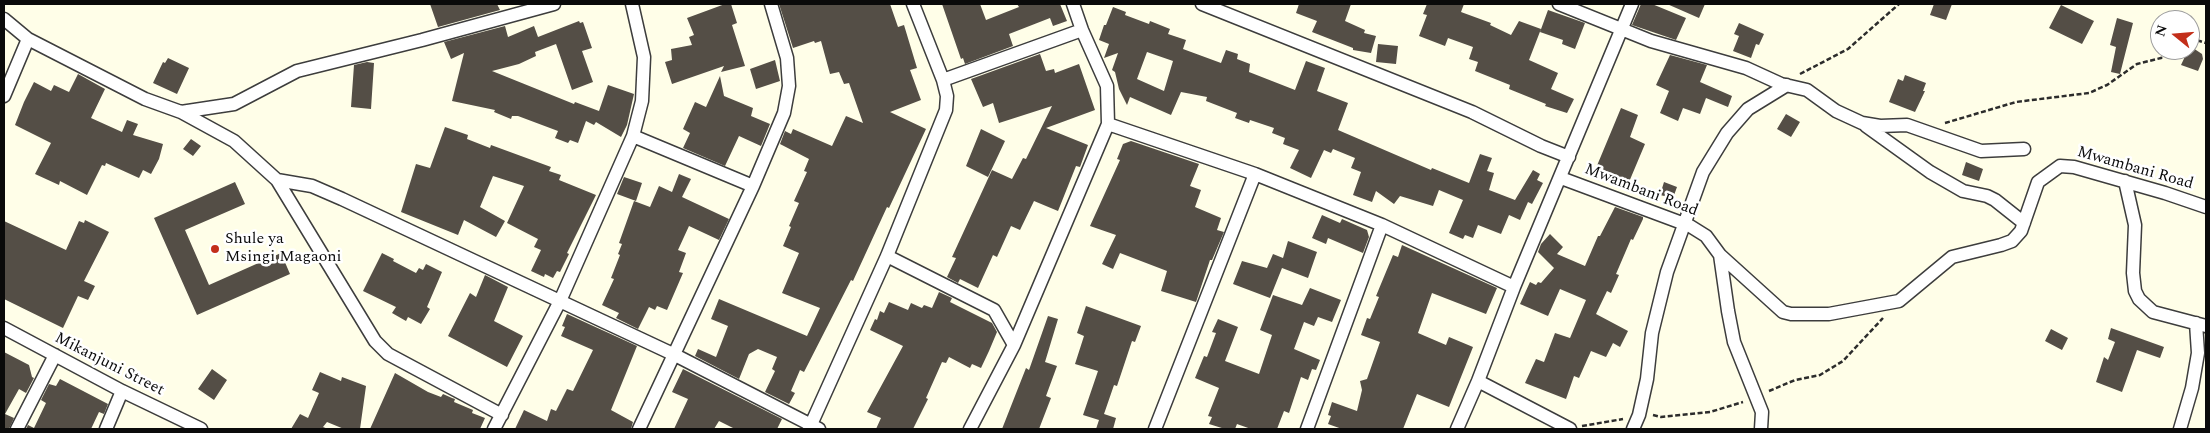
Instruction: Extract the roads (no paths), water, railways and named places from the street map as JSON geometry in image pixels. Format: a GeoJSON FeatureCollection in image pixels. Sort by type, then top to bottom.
{"type":"FeatureCollection","features":[{"type":"Feature","properties":{"kind":"street"},"geometry":{"type":"LineString","coordinates":[[182,112],[234,104],[297,70],[422,40],[554,4]]}},
{"type":"Feature","properties":{"kind":"street"},"geometry":{"type":"LineString","coordinates":[[494,429],[560,301],[633,136],[642,101],[644,57],[632,4]]}},
{"type":"Feature","properties":{"kind":"street"},"geometry":{"type":"LineString","coordinates":[[640,429],[753,186],[784,113],[789,86],[786,58],[771,4]]}},
{"type":"Feature","properties":{"kind":"street"},"geometry":{"type":"LineString","coordinates":[[277,180],[312,186],[342,199],[675,354],[813,428],[887,256],[946,110],[947,96],[943,80],[914,4]]}},
{"type":"Feature","properties":{"kind":"street"},"geometry":{"type":"LineString","coordinates":[[970,429],[1014,345],[1108,124],[1107,86],[1082,30],[1073,4]]}},
{"type":"Feature","properties":{"kind":"street"},"geometry":{"type":"LineString","coordinates":[[1202,4],[1472,112],[1541,146],[1569,157]]}},
{"type":"Feature","properties":{"kind":"street"},"geometry":{"type":"LineString","coordinates":[[1559,4],[1622,31],[1746,68],[1784,84],[1807,90],[1823,99],[1836,111],[1862,123],[1930,172],[1963,191],[1987,196],[1995,200],[2024,223]]}},
{"type":"Feature","properties":{"kind":"street"},"geometry":{"type":"LineString","coordinates":[[1456,429],[1478,381],[1514,286],[1561,178],[1632,4]]}},
{"type":"Feature","properties":{"kind":"street"},"geometry":{"type":"LineString","coordinates":[[4,19],[28,39],[145,99],[182,112],[234,141],[277,180],[375,341],[388,354],[406,365],[502,415]]}},
{"type":"Feature","properties":{"kind":"street"},"geometry":{"type":"LineString","coordinates":[[943,80],[1082,30]]}},
{"type":"Feature","properties":{"kind":"street"},"geometry":{"type":"LineString","coordinates":[[4,96],[28,39]]}},
{"type":"Feature","properties":{"kind":"street"},"geometry":{"type":"LineString","coordinates":[[1633,429],[1639,415],[1647,379],[1652,333],[1667,272],[1686,225],[1702,172],[1727,133],[1748,109],[1784,84]]}},
{"type":"Feature","properties":{"kind":"street"},"geometry":{"type":"LineString","coordinates":[[1862,123],[1880,126],[1907,125],[1981,151],[2024,149]]}},
{"type":"Feature","properties":{"kind":"street"},"geometry":{"type":"LineString","coordinates":[[1108,124],[1256,174],[1382,225],[1514,286]]}},
{"type":"Feature","properties":{"kind":"street"},"geometry":{"type":"LineString","coordinates":[[633,136],[753,186]]}},
{"type":"Feature","properties":{"kind":"street","name":"Mwambani Road"},"geometry":{"type":"LineString","coordinates":[[1561,178],[1686,225],[1706,236],[1720,255],[1783,312],[1791,314],[1829,314],[1899,301],[1952,257],[2012,241],[2024,223],[2038,182],[2060,166],[2074,167],[2165,192],[2206,207]]}},
{"type":"Feature","properties":{"kind":"street"},"geometry":{"type":"LineString","coordinates":[[1155,429],[1256,174]]}},
{"type":"Feature","properties":{"kind":"street"},"geometry":{"type":"LineString","coordinates":[[2125,181],[2135,225],[2133,273],[2135,291],[2139,299],[2153,312],[2201,325],[2192,388],[2180,429]]}},
{"type":"Feature","properties":{"kind":"street"},"geometry":{"type":"LineString","coordinates":[[1307,429],[1382,225]]}},
{"type":"Feature","properties":{"kind":"street"},"geometry":{"type":"LineString","coordinates":[[1720,255],[1734,342],[1762,412],[1762,429]]}},
{"type":"Feature","properties":{"kind":"street"},"geometry":{"type":"LineString","coordinates":[[887,256],[994,310],[1014,345]]}},
{"type":"Feature","properties":{"kind":"street","name":"Mikanjuni Street"},"geometry":{"type":"LineString","coordinates":[[4,328],[122,392],[201,429]]}},
{"type":"Feature","properties":{"kind":"street"},"geometry":{"type":"LineString","coordinates":[[17,429],[55,356]]}},
{"type":"Feature","properties":{"kind":"street"},"geometry":{"type":"LineString","coordinates":[[1478,381],[1569,429]]}},
{"type":"Feature","properties":{"kind":"street"},"geometry":{"type":"LineString","coordinates":[[106,429],[122,392]]}},
{"type":"Feature","properties":{"kind":"place","name":"Shule ya Msingi Magaoni"},"geometry":{"type":"Point","coordinates":[215,249]}}]}
